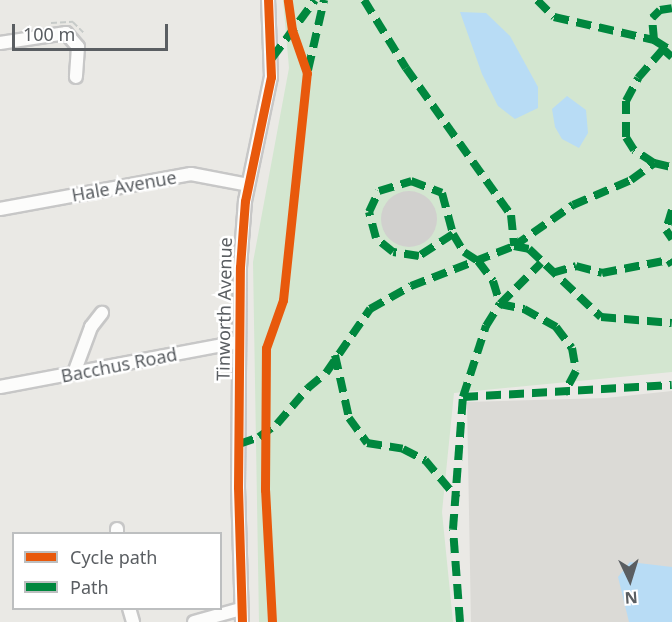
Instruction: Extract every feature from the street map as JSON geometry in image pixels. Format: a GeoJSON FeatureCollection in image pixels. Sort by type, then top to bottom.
{"type":"FeatureCollection","features":[{"type":"Feature","properties":{"kind":"street","name":"Tinworth Avenue"},"geometry":{"type":"LineString","coordinates":[[242,622],[238,342],[242,230],[248,185],[271,77],[268,0]]}},
{"type":"Feature","properties":{"kind":"street"},"geometry":{"type":"LineString","coordinates":[[0,43],[66,33],[77,45],[75,76]]}},
{"type":"Feature","properties":{"kind":"street","name":"Hale Avenue"},"geometry":{"type":"LineString","coordinates":[[0,209],[191,174],[248,185]]}},
{"type":"Feature","properties":{"kind":"street"},"geometry":{"type":"LineString","coordinates":[[74,373],[91,327],[102,313]]}},
{"type":"Feature","properties":{"kind":"street","name":"Bacchus Road"},"geometry":{"type":"LineString","coordinates":[[0,387],[238,342]]}},
{"type":"Feature","properties":{"kind":"street"},"geometry":{"type":"LineString","coordinates":[[194,622],[241,609]]}},
{"type":"Feature","properties":{"kind":"shaded area"},"geometry":{"type":"Polygon","coordinates":[[[672,391],[672,622],[471,622],[467,402],[606,398],[672,391]]]}},
{"type":"Feature","properties":{"kind":"green space"},"geometry":{"type":"Polygon","coordinates":[[[283,0],[672,0],[672,372],[454,393],[442,512],[453,622],[259,622],[253,262],[289,68],[283,0]]]}},
{"type":"Feature","properties":{"kind":"water"},"geometry":{"type":"Polygon","coordinates":[[[460,12],[486,13],[510,36],[538,87],[538,108],[515,119],[498,106],[482,74],[460,12]]]}},
{"type":"Feature","properties":{"kind":"water"},"geometry":{"type":"Polygon","coordinates":[[[567,96],[586,110],[588,133],[579,148],[562,139],[555,127],[552,109],[567,96]]]}},
{"type":"Feature","properties":{"kind":"water"},"geometry":{"type":"Polygon","coordinates":[[[630,562],[672,567],[672,622],[629,622],[618,577],[630,562]]]}},
{"type":"Feature","properties":{"kind":"building"},"geometry":{"type":"Polygon","coordinates":[[[404,191],[414,191],[429,199],[435,208],[437,219],[435,230],[429,239],[414,247],[404,247],[393,242],[386,235],[381,224],[381,214],[386,203],[393,196],[404,191]]]}},
{"type":"Feature","properties":{"kind":"marked path"},"geometry":{"type":"LineString","coordinates":[[272,58],[315,0]]}},
{"type":"Feature","properties":{"kind":"marked path"},"geometry":{"type":"LineString","coordinates":[[308,70],[324,0]]}},
{"type":"Feature","properties":{"kind":"marked path"},"geometry":{"type":"LineString","coordinates":[[364,0],[406,68],[511,215],[514,246],[529,249],[601,317],[672,323]]}},
{"type":"Feature","properties":{"kind":"marked path"},"geometry":{"type":"LineString","coordinates":[[537,0],[554,17],[654,40],[670,50]]}},
{"type":"Feature","properties":{"kind":"marked path"},"geometry":{"type":"LineString","coordinates":[[654,40],[652,18],[660,10],[672,8]]}},
{"type":"Feature","properties":{"kind":"marked path"},"geometry":{"type":"LineString","coordinates":[[654,163],[634,150],[626,137],[626,101],[638,78],[663,49],[672,57]]}},
{"type":"Feature","properties":{"kind":"marked path"},"geometry":{"type":"LineString","coordinates":[[239,444],[259,437],[277,424],[308,388],[326,373],[370,309],[411,286],[514,246],[573,205],[631,180],[654,163],[672,167]]}},
{"type":"Feature","properties":{"kind":"marked path"},"geometry":{"type":"LineString","coordinates":[[453,234],[419,256],[393,252],[376,238],[369,212],[379,191],[411,181],[442,193],[453,234],[464,252],[478,261],[493,281],[500,304],[524,309],[556,327],[572,348],[576,371],[564,394]]}},
{"type":"Feature","properties":{"kind":"marked path"},"geometry":{"type":"LineString","coordinates":[[672,210],[666,230],[672,239]]}},
{"type":"Feature","properties":{"kind":"marked path"},"geometry":{"type":"LineString","coordinates":[[552,273],[576,266],[602,273],[669,260],[672,265]]}},
{"type":"Feature","properties":{"kind":"marked path"},"geometry":{"type":"LineString","coordinates":[[463,397],[486,326],[500,304],[541,263]]}},
{"type":"Feature","properties":{"kind":"marked path"},"geometry":{"type":"LineString","coordinates":[[335,355],[349,418],[367,443],[403,449],[425,460],[457,498]]}},
{"type":"Feature","properties":{"kind":"marked path"},"geometry":{"type":"LineString","coordinates":[[460,622],[453,529],[463,397],[672,385]]}},
{"type":"Feature","properties":{"kind":"cycle path"},"geometry":{"type":"LineString","coordinates":[[242,622],[238,487],[240,267],[245,201],[271,77],[268,0]]}},
{"type":"Feature","properties":{"kind":"cycle path"},"geometry":{"type":"LineString","coordinates":[[272,622],[265,490],[266,348],[283,300],[307,73],[292,30],[288,0]]}}]}
